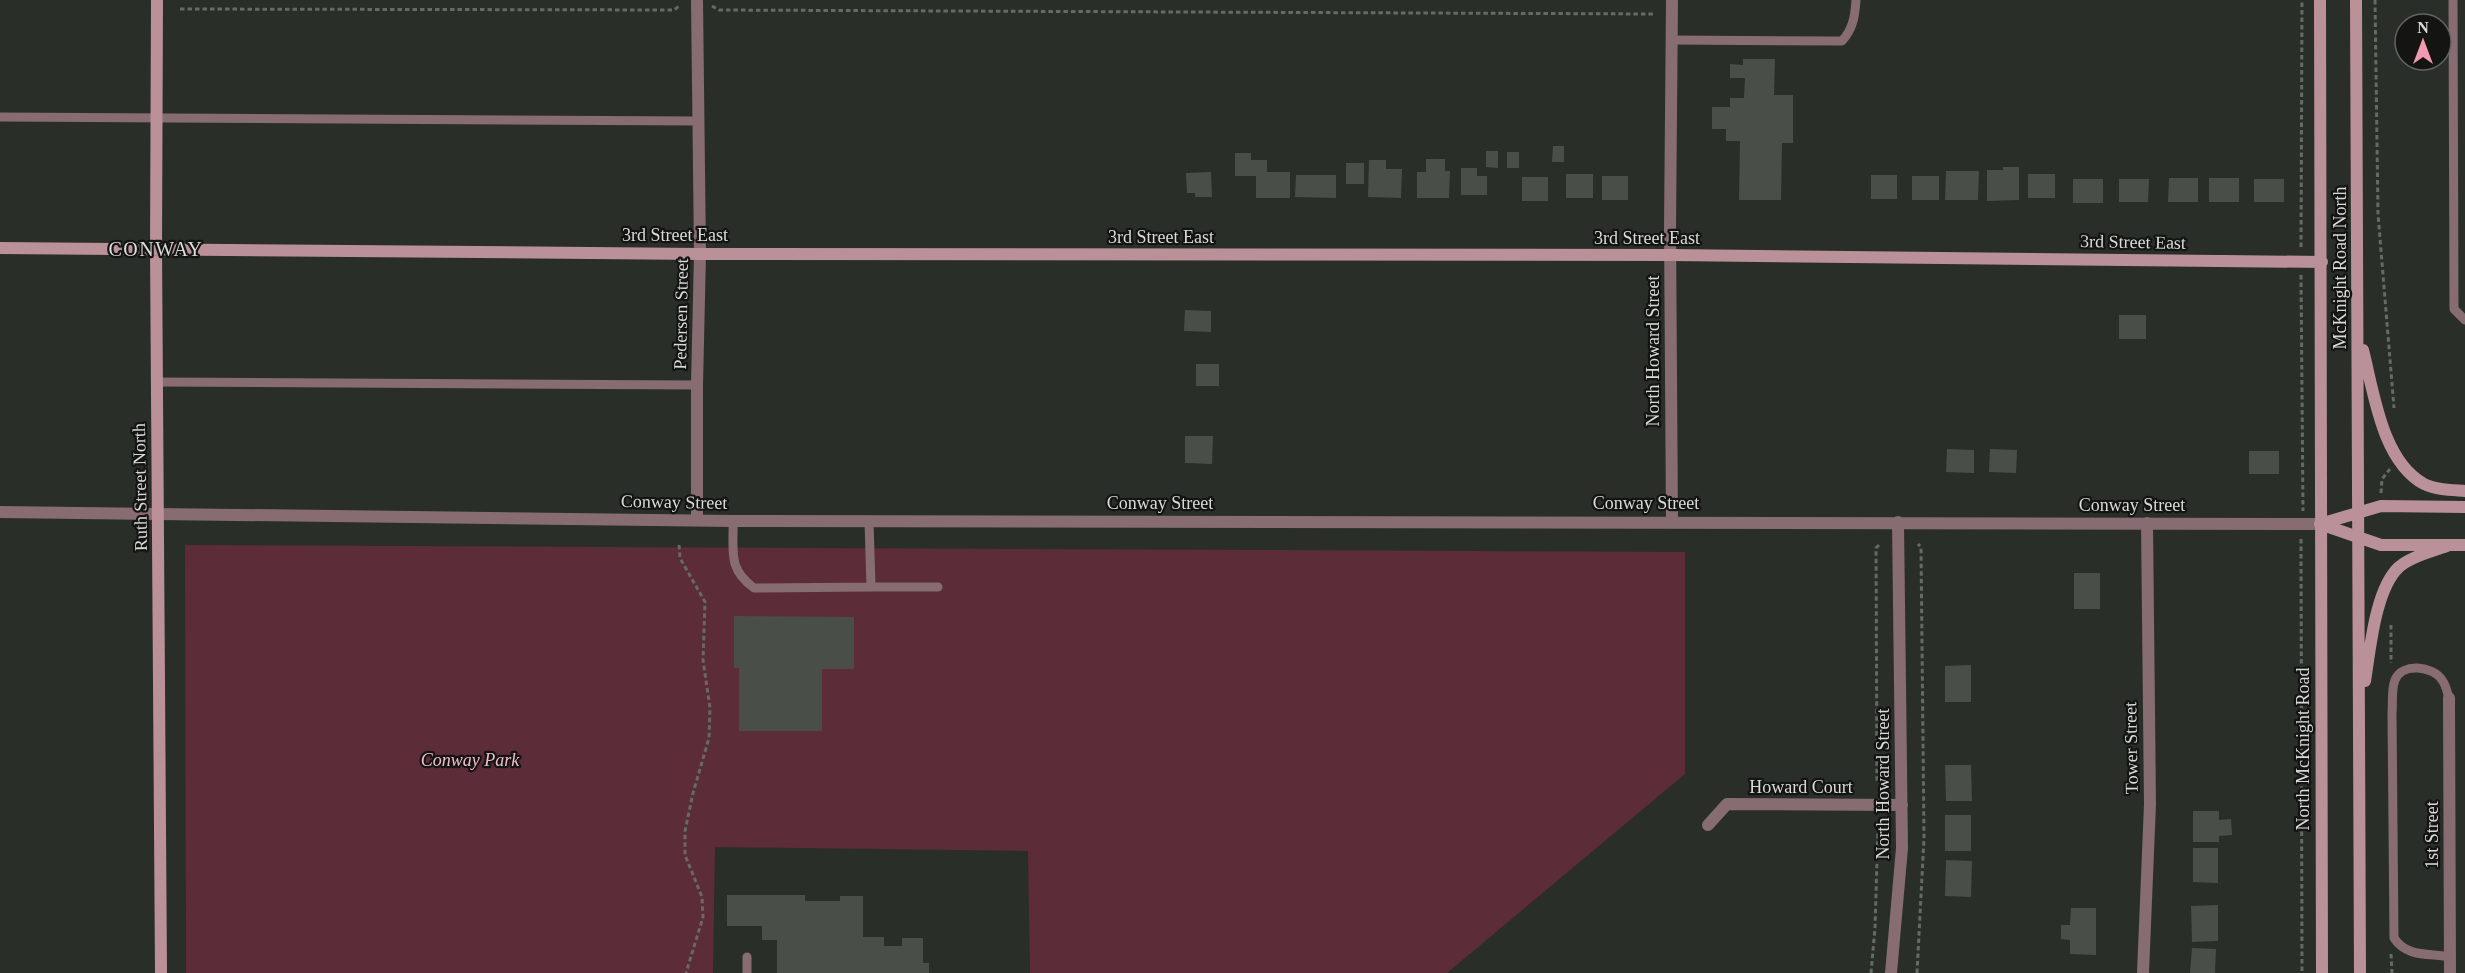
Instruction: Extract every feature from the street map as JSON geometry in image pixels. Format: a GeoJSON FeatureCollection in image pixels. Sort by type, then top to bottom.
{"type":"FeatureCollection","features":[{"type":"Feature","properties":{"kind":"street","name":"Ruth Street North"},"geometry":{"type":"LineString","coordinates":[[157,0],[156,249],[161,973]]}},
{"type":"Feature","properties":{"kind":"street","name":"Pedersen Street"},"geometry":{"type":"LineString","coordinates":[[697,0],[700,254],[697,520]]}},
{"type":"Feature","properties":{"kind":"street","name":"North Howard Street"},"geometry":{"type":"LineString","coordinates":[[1672,0],[1672,521]]}},
{"type":"Feature","properties":{"kind":"street","name":"McKnight Road North"},"geometry":{"type":"LineString","coordinates":[[2320,0],[2322,262],[2320,524]]}},
{"type":"Feature","properties":{"kind":"street","name":"McKnight Road North"},"geometry":{"type":"LineString","coordinates":[[2356,0],[2358,536]]}},
{"type":"Feature","properties":{"kind":"street","name":"3rd Street East"},"geometry":{"type":"LineString","coordinates":[[0,248],[700,254],[1671,255],[2322,262]]}},
{"type":"Feature","properties":{"kind":"street"},"geometry":{"type":"LineString","coordinates":[[2358,331],[2377,406],[2396,458],[2408,472],[2425,484],[2439,489],[2465,491]]}},
{"type":"Feature","properties":{"kind":"street"},"geometry":{"type":"LineString","coordinates":[[2320,524],[2381,506],[2465,507]]}},
{"type":"Feature","properties":{"kind":"street","name":"Conway Street"},"geometry":{"type":"LineString","coordinates":[[0,512],[733,521],[2320,524]]}},
{"type":"Feature","properties":{"kind":"street","name":"North Howard Street"},"geometry":{"type":"LineString","coordinates":[[1891,973],[1902,848],[1898,522]]}},
{"type":"Feature","properties":{"kind":"street","name":"Tower Street"},"geometry":{"type":"LineString","coordinates":[[2143,973],[2150,804],[2146,523]]}},
{"type":"Feature","properties":{"kind":"street"},"geometry":{"type":"LineString","coordinates":[[2320,524],[2381,545],[2465,545]]}},
{"type":"Feature","properties":{"kind":"street","name":"North McKnight Road"},"geometry":{"type":"LineString","coordinates":[[2320,524],[2322,973]]}},
{"type":"Feature","properties":{"kind":"street"},"geometry":{"type":"LineString","coordinates":[[2358,536],[2361,972]]}},
{"type":"Feature","properties":{"kind":"street"},"geometry":{"type":"LineString","coordinates":[[2359,725],[2372,634],[2386,587],[2399,567],[2450,545]]}},
{"type":"Feature","properties":{"kind":"street","name":"1st Street"},"geometry":{"type":"LineString","coordinates":[[2449,698],[2450,973]]}},
{"type":"Feature","properties":{"kind":"street","name":"Howard Court"},"geometry":{"type":"LineString","coordinates":[[1708,825],[1727,804],[1902,805]]}},
{"type":"Feature","properties":{"kind":"lane"},"geometry":{"type":"LineString","coordinates":[[1671,40],[1842,41],[1850,33],[1856,16],[1856,0]]}},
{"type":"Feature","properties":{"kind":"lane"},"geometry":{"type":"LineString","coordinates":[[2453,0],[2454,309],[2465,320]]}},
{"type":"Feature","properties":{"kind":"lane"},"geometry":{"type":"LineString","coordinates":[[0,117],[699,122]]}},
{"type":"Feature","properties":{"kind":"lane"},"geometry":{"type":"LineString","coordinates":[[157,382],[697,385]]}},
{"type":"Feature","properties":{"kind":"lane"},"geometry":{"type":"LineString","coordinates":[[733,521],[734,563],[740,578],[754,588],[938,587]]}},
{"type":"Feature","properties":{"kind":"lane"},"geometry":{"type":"LineString","coordinates":[[869,521],[871,587]]}},
{"type":"Feature","properties":{"kind":"lane"},"geometry":{"type":"LineString","coordinates":[[2449,698],[2442,680],[2434,672],[2423,668],[2402,672],[2395,680],[2392,713],[2394,938],[2400,947],[2413,953],[2450,957]]}},
{"type":"Feature","properties":{"kind":"lane"},"geometry":{"type":"LineString","coordinates":[[747,957],[747,973]]}},
{"type":"Feature","properties":{"kind":"path"},"geometry":{"type":"LineString","coordinates":[[2301,245],[2302,0]]}},
{"type":"Feature","properties":{"kind":"path"},"geometry":{"type":"LineString","coordinates":[[2375,0],[2378,214],[2395,416]]}},
{"type":"Feature","properties":{"kind":"path"},"geometry":{"type":"LineString","coordinates":[[180,9],[674,10],[679,6]]}},
{"type":"Feature","properties":{"kind":"path"},"geometry":{"type":"LineString","coordinates":[[712,6],[719,10],[1654,14]]}},
{"type":"Feature","properties":{"kind":"path"},"geometry":{"type":"LineString","coordinates":[[2301,279],[2303,506]]}},
{"type":"Feature","properties":{"kind":"path"},"geometry":{"type":"LineString","coordinates":[[2302,973],[2301,542],[2321,550]]}},
{"type":"Feature","properties":{"kind":"path"},"geometry":{"type":"LineString","coordinates":[[1879,544],[1876,549],[1877,781],[1881,784]]}},
{"type":"Feature","properties":{"kind":"path"},"geometry":{"type":"LineString","coordinates":[[1917,973],[1924,838],[1921,547],[1918,544]]}},
{"type":"Feature","properties":{"kind":"path"},"geometry":{"type":"LineString","coordinates":[[679,545],[680,558],[705,602],[703,660],[710,708],[709,738],[685,831],[685,855],[702,897],[704,917],[686,973]]}},
{"type":"Feature","properties":{"kind":"path"},"geometry":{"type":"LineString","coordinates":[[2391,624],[2391,671],[2395,680]]}},
{"type":"Feature","properties":{"kind":"path"},"geometry":{"type":"LineString","coordinates":[[1871,973],[1875,928],[1878,826],[1881,822]]}},
{"type":"Feature","properties":{"kind":"green space","name":"Conway Park"},"geometry":{"type":"Polygon","coordinates":[[[185,545],[1685,552],[1685,774],[1447,973],[1030,973],[1028,851],[715,847],[713,973],[186,973],[185,545]]]}},
{"type":"Feature","properties":{"kind":"building"},"geometry":{"type":"Polygon","coordinates":[[[1743,59],[1775,59],[1774,95],[1793,95],[1793,143],[1782,143],[1781,200],[1739,200],[1740,141],[1726,141],[1726,129],[1712,129],[1712,107],[1730,107],[1730,98],[1744,98],[1745,78],[1730,78],[1730,64],[1743,65],[1743,59]]]}},
{"type":"Feature","properties":{"kind":"building"},"geometry":{"type":"Polygon","coordinates":[[[1553,146],[1564,146],[1564,162],[1552,162],[1553,146]]]}},
{"type":"Feature","properties":{"kind":"building"},"geometry":{"type":"Polygon","coordinates":[[[1486,151],[1498,151],[1498,168],[1486,167],[1486,151]]]}},
{"type":"Feature","properties":{"kind":"building"},"geometry":{"type":"Polygon","coordinates":[[[1507,152],[1519,152],[1519,168],[1507,168],[1507,152]]]}},
{"type":"Feature","properties":{"kind":"building"},"geometry":{"type":"Polygon","coordinates":[[[1235,153],[1251,153],[1251,160],[1267,160],[1267,172],[1290,172],[1290,198],[1256,198],[1256,176],[1235,176],[1235,153]]]}},
{"type":"Feature","properties":{"kind":"building"},"geometry":{"type":"Polygon","coordinates":[[[1426,159],[1445,159],[1445,171],[1450,171],[1449,198],[1417,198],[1417,172],[1426,172],[1426,159]]]}},
{"type":"Feature","properties":{"kind":"building"},"geometry":{"type":"Polygon","coordinates":[[[1369,160],[1386,160],[1386,169],[1402,169],[1401,198],[1368,197],[1369,160]]]}},
{"type":"Feature","properties":{"kind":"building"},"geometry":{"type":"Polygon","coordinates":[[[1346,163],[1364,163],[1364,184],[1346,184],[1346,163]]]}},
{"type":"Feature","properties":{"kind":"building"},"geometry":{"type":"Polygon","coordinates":[[[2003,167],[2019,167],[2019,200],[1987,201],[1987,170],[2003,170],[2003,167]]]}},
{"type":"Feature","properties":{"kind":"building"},"geometry":{"type":"Polygon","coordinates":[[[1461,168],[1477,168],[1477,176],[1487,176],[1487,195],[1461,195],[1461,168]]]}},
{"type":"Feature","properties":{"kind":"building"},"geometry":{"type":"Polygon","coordinates":[[[1946,171],[1979,171],[1978,200],[1945,200],[1946,171]]]}},
{"type":"Feature","properties":{"kind":"building"},"geometry":{"type":"Polygon","coordinates":[[[1211,172],[1212,197],[1195,197],[1195,193],[1187,193],[1186,173],[1211,172]]]}},
{"type":"Feature","properties":{"kind":"building"},"geometry":{"type":"Polygon","coordinates":[[[1566,174],[1593,174],[1593,198],[1566,198],[1566,174]]]}},
{"type":"Feature","properties":{"kind":"building"},"geometry":{"type":"Polygon","coordinates":[[[2028,174],[2055,174],[2055,198],[2028,198],[2028,174]]]}},
{"type":"Feature","properties":{"kind":"building"},"geometry":{"type":"Polygon","coordinates":[[[1296,175],[1336,175],[1336,198],[1295,197],[1296,175]]]}},
{"type":"Feature","properties":{"kind":"building"},"geometry":{"type":"Polygon","coordinates":[[[1871,175],[1897,175],[1897,199],[1871,199],[1871,175]]]}},
{"type":"Feature","properties":{"kind":"building"},"geometry":{"type":"Polygon","coordinates":[[[1602,176],[1628,176],[1628,200],[1602,200],[1602,176]]]}},
{"type":"Feature","properties":{"kind":"building"},"geometry":{"type":"Polygon","coordinates":[[[1912,176],[1939,176],[1939,200],[1912,200],[1912,176]]]}},
{"type":"Feature","properties":{"kind":"building"},"geometry":{"type":"Polygon","coordinates":[[[1522,177],[1548,177],[1548,201],[1522,201],[1522,177]]]}},
{"type":"Feature","properties":{"kind":"building"},"geometry":{"type":"Polygon","coordinates":[[[2169,178],[2198,178],[2198,202],[2168,202],[2169,178]]]}},
{"type":"Feature","properties":{"kind":"building"},"geometry":{"type":"Polygon","coordinates":[[[2209,178],[2239,178],[2239,202],[2209,202],[2209,178]]]}},
{"type":"Feature","properties":{"kind":"building"},"geometry":{"type":"Polygon","coordinates":[[[2073,179],[2103,179],[2103,203],[2073,203],[2073,179]]]}},
{"type":"Feature","properties":{"kind":"building"},"geometry":{"type":"Polygon","coordinates":[[[2119,179],[2149,179],[2148,202],[2119,202],[2119,179]]]}},
{"type":"Feature","properties":{"kind":"building"},"geometry":{"type":"Polygon","coordinates":[[[2254,179],[2284,179],[2284,202],[2254,202],[2254,179]]]}},
{"type":"Feature","properties":{"kind":"building"},"geometry":{"type":"Polygon","coordinates":[[[1185,310],[1211,311],[1211,332],[1184,331],[1185,310]]]}},
{"type":"Feature","properties":{"kind":"building"},"geometry":{"type":"Polygon","coordinates":[[[2119,315],[2146,315],[2146,339],[2119,339],[2119,315]]]}},
{"type":"Feature","properties":{"kind":"building"},"geometry":{"type":"Polygon","coordinates":[[[1196,364],[1219,364],[1219,386],[1196,386],[1196,364]]]}},
{"type":"Feature","properties":{"kind":"building"},"geometry":{"type":"Polygon","coordinates":[[[1185,436],[1213,436],[1212,464],[1185,463],[1185,436]]]}},
{"type":"Feature","properties":{"kind":"building"},"geometry":{"type":"Polygon","coordinates":[[[1947,449],[1974,450],[1974,473],[1946,472],[1947,449]]]}},
{"type":"Feature","properties":{"kind":"building"},"geometry":{"type":"Polygon","coordinates":[[[1990,449],[2017,450],[2016,473],[1989,472],[1990,449]]]}},
{"type":"Feature","properties":{"kind":"building"},"geometry":{"type":"Polygon","coordinates":[[[2249,451],[2279,451],[2279,474],[2249,474],[2249,451]]]}},
{"type":"Feature","properties":{"kind":"building"},"geometry":{"type":"Polygon","coordinates":[[[2074,573],[2100,573],[2100,609],[2074,609],[2074,573]]]}},
{"type":"Feature","properties":{"kind":"building"},"geometry":{"type":"Polygon","coordinates":[[[734,616],[854,617],[854,669],[822,669],[822,731],[739,731],[739,668],[734,668],[734,616]]]}},
{"type":"Feature","properties":{"kind":"building"},"geometry":{"type":"Polygon","coordinates":[[[1971,665],[1971,702],[1945,702],[1945,666],[1971,665]]]}},
{"type":"Feature","properties":{"kind":"building"},"geometry":{"type":"Polygon","coordinates":[[[1945,765],[1971,765],[1972,801],[1946,801],[1945,765]]]}},
{"type":"Feature","properties":{"kind":"building"},"geometry":{"type":"Polygon","coordinates":[[[2193,811],[2219,811],[2219,820],[2231,819],[2232,835],[2219,836],[2219,842],[2193,842],[2193,811]]]}},
{"type":"Feature","properties":{"kind":"building"},"geometry":{"type":"Polygon","coordinates":[[[1945,815],[1971,815],[1971,851],[1945,851],[1945,815]]]}},
{"type":"Feature","properties":{"kind":"building"},"geometry":{"type":"Polygon","coordinates":[[[2193,848],[2218,848],[2218,883],[2193,882],[2193,848]]]}},
{"type":"Feature","properties":{"kind":"building"},"geometry":{"type":"Polygon","coordinates":[[[1946,860],[1972,861],[1971,897],[1945,896],[1946,860]]]}},
{"type":"Feature","properties":{"kind":"building"},"geometry":{"type":"Polygon","coordinates":[[[727,895],[805,895],[805,901],[840,901],[840,896],[863,896],[863,937],[884,937],[884,946],[902,946],[902,938],[923,938],[923,963],[929,963],[929,973],[777,973],[777,940],[762,940],[762,926],[727,926],[727,895]]]}},
{"type":"Feature","properties":{"kind":"building"},"geometry":{"type":"Polygon","coordinates":[[[2218,905],[2218,941],[2192,942],[2191,906],[2218,905]]]}},
{"type":"Feature","properties":{"kind":"building"},"geometry":{"type":"Polygon","coordinates":[[[2071,908],[2096,908],[2096,955],[2070,954],[2070,940],[2061,939],[2061,925],[2070,925],[2071,908]]]}},
{"type":"Feature","properties":{"kind":"building"},"geometry":{"type":"Polygon","coordinates":[[[2192,948],[2216,949],[2215,973],[2190,973],[2192,948]]]}},
{"type":"Feature","properties":{"kind":"district","name":"CONWAY"},"geometry":{"type":"Point","coordinates":[156,249]}}]}
